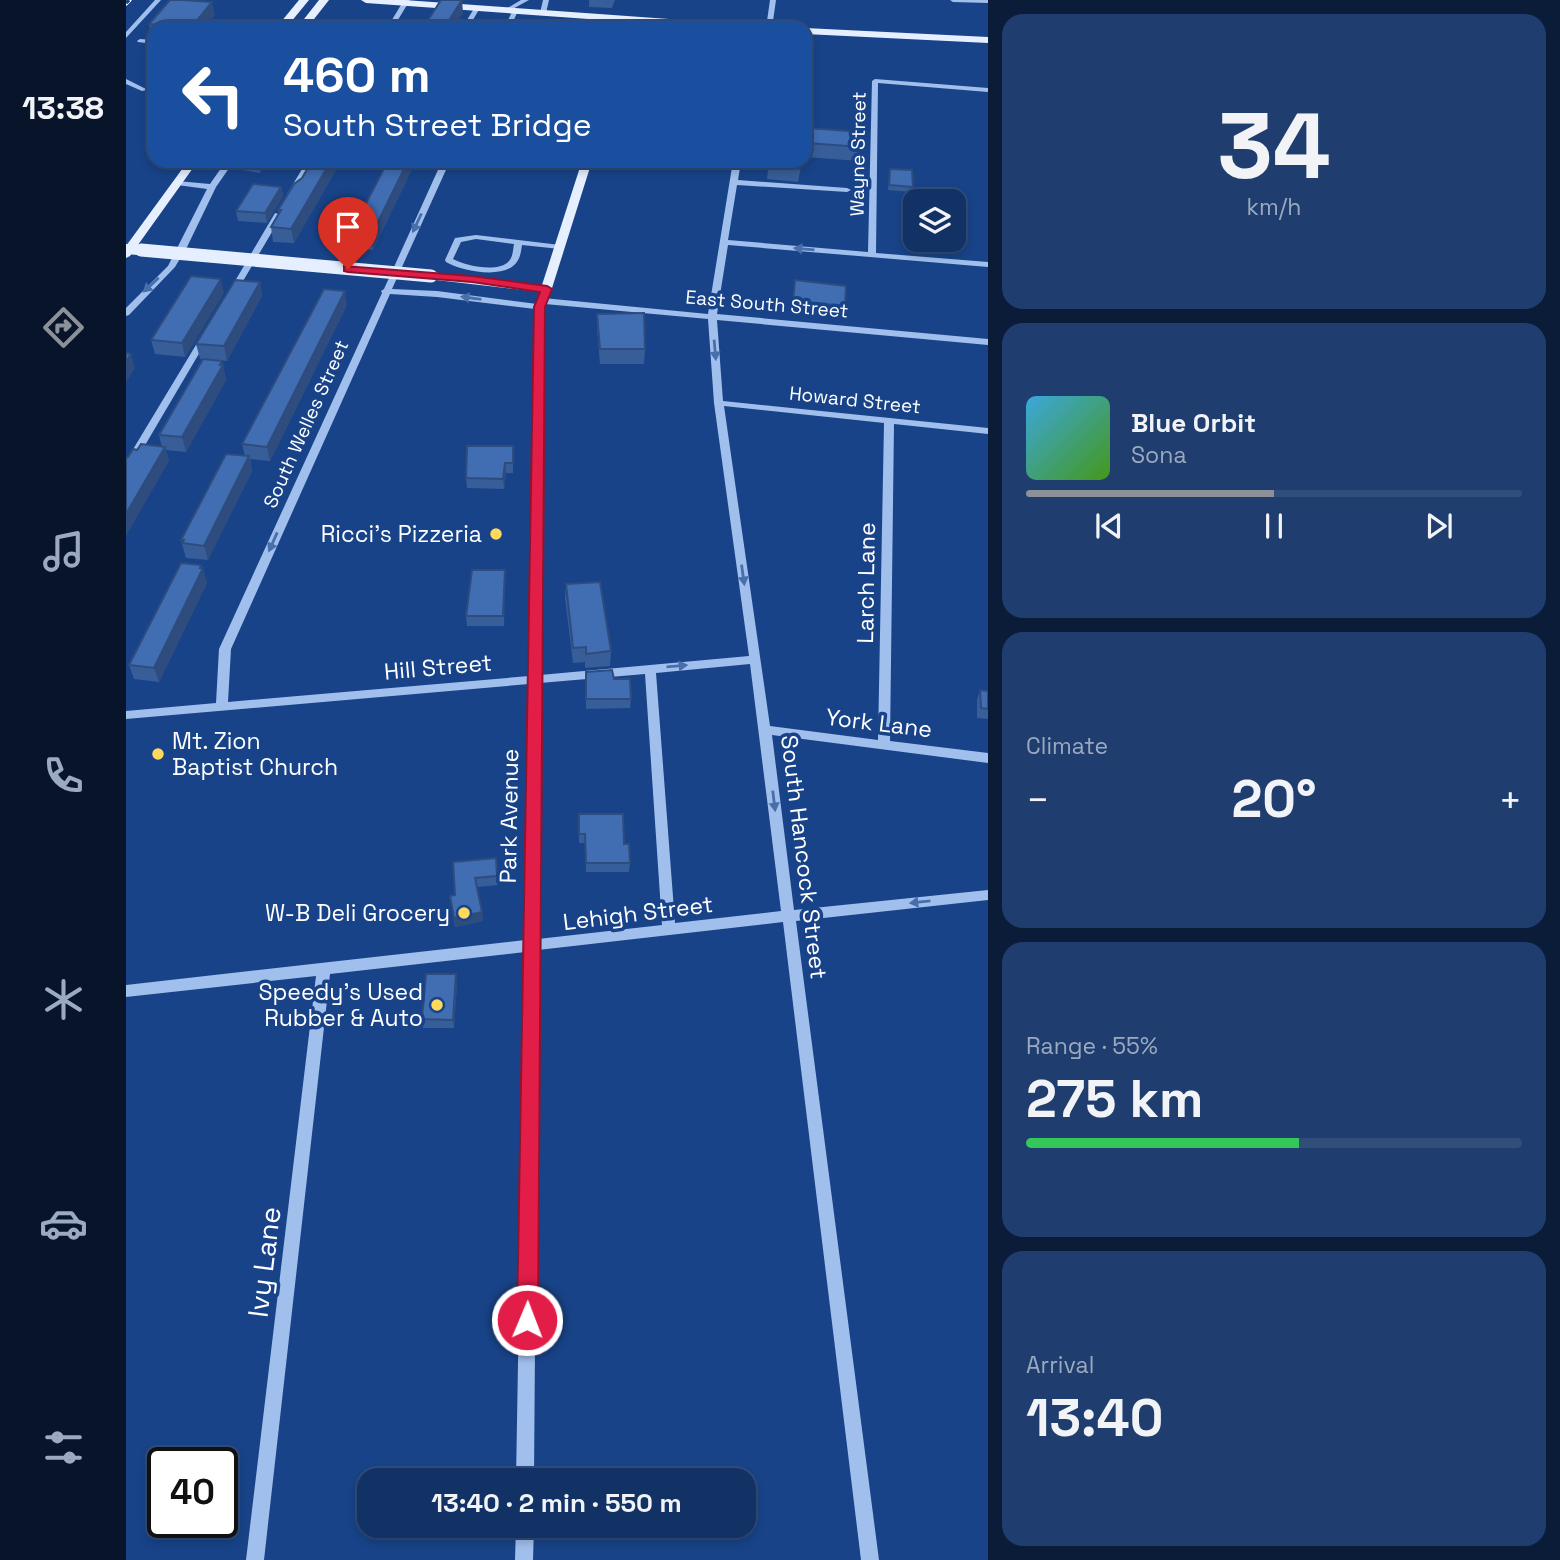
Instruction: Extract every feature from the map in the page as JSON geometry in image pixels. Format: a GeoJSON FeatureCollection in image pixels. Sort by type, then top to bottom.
{"type":"FeatureCollection","features":[{"type":"Feature","properties":{"kind":"main road"},"geometry":{"type":"LineString","coordinates":[[287,21],[304,0]]}},
{"type":"Feature","properties":{"kind":"main road"},"geometry":{"type":"LineString","coordinates":[[308,21],[324,0]]}},
{"type":"Feature","properties":{"kind":"main road"},"geometry":{"type":"LineString","coordinates":[[366,0],[511,10],[606,21]]}},
{"type":"Feature","properties":{"kind":"main road"},"geometry":{"type":"LineString","coordinates":[[812,31],[988,40]]}},
{"type":"Feature","properties":{"kind":"main road"},"geometry":{"type":"LineString","coordinates":[[126,251],[188,168]]}},
{"type":"Feature","properties":{"kind":"main road","name":"Park Avenue"},"geometry":{"type":"LineString","coordinates":[[543,299],[585,168]]}},
{"type":"Feature","properties":{"kind":"main road"},"geometry":{"type":"LineString","coordinates":[[126,251],[431,276],[543,299]]}},
{"type":"Feature","properties":{"kind":"street"},"geometry":{"type":"LineString","coordinates":[[126,36],[158,0]]}},
{"type":"Feature","properties":{"kind":"street"},"geometry":{"type":"LineString","coordinates":[[509,21],[511,10],[526,0]]}},
{"type":"Feature","properties":{"kind":"street"},"geometry":{"type":"LineString","coordinates":[[543,13],[546,0]]}},
{"type":"Feature","properties":{"kind":"street"},"geometry":{"type":"LineString","coordinates":[[770,21],[773,0]]}},
{"type":"Feature","properties":{"kind":"street"},"geometry":{"type":"LineString","coordinates":[[953,0],[988,1]]}},
{"type":"Feature","properties":{"kind":"street"},"geometry":{"type":"LineString","coordinates":[[394,21],[406,1]]}},
{"type":"Feature","properties":{"kind":"street"},"geometry":{"type":"LineString","coordinates":[[435,17],[441,5]]}},
{"type":"Feature","properties":{"kind":"street"},"geometry":{"type":"LineString","coordinates":[[469,21],[477,8]]}},
{"type":"Feature","properties":{"kind":"street"},"geometry":{"type":"LineString","coordinates":[[310,18],[314,21]]}},
{"type":"Feature","properties":{"kind":"street"},"geometry":{"type":"LineString","coordinates":[[141,41],[147,41]]}},
{"type":"Feature","properties":{"kind":"street"},"geometry":{"type":"LineString","coordinates":[[126,81],[144,90],[126,88]]}},
{"type":"Feature","properties":{"kind":"street","name":"Wayne Street"},"geometry":{"type":"LineString","coordinates":[[872,255],[876,81],[988,90]]}},
{"type":"Feature","properties":{"kind":"street"},"geometry":{"type":"LineString","coordinates":[[126,313],[171,267],[212,187],[225,168]]}},
{"type":"Feature","properties":{"kind":"street"},"geometry":{"type":"LineString","coordinates":[[224,307],[307,168]]}},
{"type":"Feature","properties":{"kind":"street","name":"South Welles Street"},"geometry":{"type":"LineString","coordinates":[[222,708],[225,649],[443,168]]}},
{"type":"Feature","properties":{"kind":"street","name":"South Hancock Street"},"geometry":{"type":"LineString","coordinates":[[736,168],[712,316],[719,403],[765,730],[870,1560]]}},
{"type":"Feature","properties":{"kind":"street"},"geometry":{"type":"LineString","coordinates":[[733,182],[847,190]]}},
{"type":"Feature","properties":{"kind":"street"},"geometry":{"type":"LineString","coordinates":[[177,183],[212,187]]}},
{"type":"Feature","properties":{"kind":"street"},"geometry":{"type":"LineString","coordinates":[[519,242],[515,260],[508,267],[493,269],[465,266],[449,260],[458,240],[476,237],[519,242],[560,247]]}},
{"type":"Feature","properties":{"kind":"street"},"geometry":{"type":"LineString","coordinates":[[724,242],[988,265]]}},
{"type":"Feature","properties":{"kind":"street","name":"East South Street"},"geometry":{"type":"LineString","coordinates":[[385,291],[543,299],[988,342]]}},
{"type":"Feature","properties":{"kind":"street","name":"Park Avenue"},"geometry":{"type":"LineString","coordinates":[[526,1468],[543,299]]}},
{"type":"Feature","properties":{"kind":"street"},"geometry":{"type":"LineString","coordinates":[[126,469],[210,330]]}},
{"type":"Feature","properties":{"kind":"street","name":"Howard Street"},"geometry":{"type":"LineString","coordinates":[[719,403],[988,431]]}},
{"type":"Feature","properties":{"kind":"street","name":"Larch Lane"},"geometry":{"type":"LineString","coordinates":[[884,745],[889,421]]}},
{"type":"Feature","properties":{"kind":"street","name":"Hill Street"},"geometry":{"type":"LineString","coordinates":[[126,715],[754,660]]}},
{"type":"Feature","properties":{"kind":"street"},"geometry":{"type":"LineString","coordinates":[[650,669],[669,930]]}},
{"type":"Feature","properties":{"kind":"street","name":"York Lane"},"geometry":{"type":"LineString","coordinates":[[765,730],[988,758]]}},
{"type":"Feature","properties":{"kind":"street","name":"Lehigh Street"},"geometry":{"type":"LineString","coordinates":[[126,991],[532,947],[788,915],[988,895]]}},
{"type":"Feature","properties":{"kind":"street","name":"Ivy Lane"},"geometry":{"type":"LineString","coordinates":[[255,1560],[324,969]]}},
{"type":"Feature","properties":{"kind":"street"},"geometry":{"type":"LineString","coordinates":[[524,1560],[525,1538]]}},
{"type":"Feature","properties":{"kind":"building"},"geometry":{"type":"Polygon","coordinates":[[[170,0],[212,2],[197,21],[152,21],[170,0]]]}},
{"type":"Feature","properties":{"kind":"building"},"geometry":{"type":"Polygon","coordinates":[[[441,0],[462,0],[448,21],[428,21],[441,0]]]}},
{"type":"Feature","properties":{"kind":"building"},"geometry":{"type":"Polygon","coordinates":[[[812,128],[862,132],[861,147],[812,143],[812,128]]]}},
{"type":"Feature","properties":{"kind":"building"},"geometry":{"type":"Polygon","coordinates":[[[308,168],[327,168],[291,229],[271,227],[294,184],[302,178],[308,168]]]}},
{"type":"Feature","properties":{"kind":"building"},"geometry":{"type":"Polygon","coordinates":[[[384,168],[405,168],[371,236],[350,234],[384,168]]]}},
{"type":"Feature","properties":{"kind":"building"},"geometry":{"type":"Polygon","coordinates":[[[890,169],[912,170],[913,187],[889,185],[890,169]]]}},
{"type":"Feature","properties":{"kind":"building"},"geometry":{"type":"Polygon","coordinates":[[[253,184],[281,187],[265,213],[236,211],[253,184]]]}},
{"type":"Feature","properties":{"kind":"building"},"geometry":{"type":"Polygon","coordinates":[[[191,276],[221,279],[182,343],[151,340],[191,276]]]}},
{"type":"Feature","properties":{"kind":"building"},"geometry":{"type":"Polygon","coordinates":[[[235,280],[260,282],[224,346],[196,344],[235,280]]]}},
{"type":"Feature","properties":{"kind":"building"},"geometry":{"type":"Polygon","coordinates":[[[795,280],[846,286],[845,306],[793,301],[795,280]]]}},
{"type":"Feature","properties":{"kind":"building"},"geometry":{"type":"Polygon","coordinates":[[[324,289],[345,291],[267,447],[242,444],[324,289]]]}},
{"type":"Feature","properties":{"kind":"building"},"geometry":{"type":"Polygon","coordinates":[[[644,313],[645,349],[600,349],[597,314],[644,313]]]}},
{"type":"Feature","properties":{"kind":"building"},"geometry":{"type":"Polygon","coordinates":[[[203,359],[222,361],[220,365],[223,365],[182,437],[159,435],[203,359]]]}},
{"type":"Feature","properties":{"kind":"building"},"geometry":{"type":"Polygon","coordinates":[[[141,444],[165,447],[126,514],[126,458],[141,444]]]}},
{"type":"Feature","properties":{"kind":"building"},"geometry":{"type":"Polygon","coordinates":[[[467,446],[513,446],[513,463],[505,463],[503,479],[466,478],[467,446]]]}},
{"type":"Feature","properties":{"kind":"building"},"geometry":{"type":"Polygon","coordinates":[[[226,454],[249,456],[204,546],[182,543],[184,540],[181,540],[226,454]]]}},
{"type":"Feature","properties":{"kind":"building"},"geometry":{"type":"Polygon","coordinates":[[[181,563],[201,565],[200,568],[203,568],[154,668],[129,665],[181,563]]]}},
{"type":"Feature","properties":{"kind":"building"},"geometry":{"type":"Polygon","coordinates":[[[472,570],[505,570],[503,616],[466,616],[472,570]]]}},
{"type":"Feature","properties":{"kind":"building"},"geometry":{"type":"Polygon","coordinates":[[[600,582],[611,651],[586,654],[586,647],[573,648],[566,584],[600,582]]]}},
{"type":"Feature","properties":{"kind":"building"},"geometry":{"type":"Polygon","coordinates":[[[612,670],[614,679],[630,679],[631,699],[586,699],[586,672],[612,670]]]}},
{"type":"Feature","properties":{"kind":"building"},"geometry":{"type":"Polygon","coordinates":[[[980,690],[988,691],[988,709],[981,708],[980,690]]]}},
{"type":"Feature","properties":{"kind":"building"},"geometry":{"type":"Polygon","coordinates":[[[579,814],[623,814],[624,844],[629,844],[630,863],[586,863],[585,834],[579,834],[579,814]]]}},
{"type":"Feature","properties":{"kind":"building"},"geometry":{"type":"Polygon","coordinates":[[[496,858],[497,876],[475,878],[482,912],[454,918],[450,896],[455,895],[453,862],[496,858]]]}},
{"type":"Feature","properties":{"kind":"building"},"geometry":{"type":"Polygon","coordinates":[[[426,974],[456,974],[453,1020],[422,1019],[426,974]]]}},
{"type":"Feature","properties":{"kind":"railway"},"geometry":{"type":"LineString","coordinates":[[126,3],[129,0]]}},
{"type":"Feature","properties":{"kind":"place","name":"Ricci's Pizzeria"},"geometry":{"type":"Point","coordinates":[496,534]}},
{"type":"Feature","properties":{"kind":"place","name":"Mt. Zion Baptist Church"},"geometry":{"type":"Point","coordinates":[158,754]}},
{"type":"Feature","properties":{"kind":"place","name":"W-B Deli Grocery"},"geometry":{"type":"Point","coordinates":[464,913]}},
{"type":"Feature","properties":{"kind":"place","name":"Speedy's Used Rubber & Auto"},"geometry":{"type":"Point","coordinates":[437,1005]}},
{"type":"Feature","properties":{"kind":"route"},"geometry":{"type":"LineString","coordinates":[[348,269],[472,279],[547,289],[539,307],[527,1320]]}}]}
